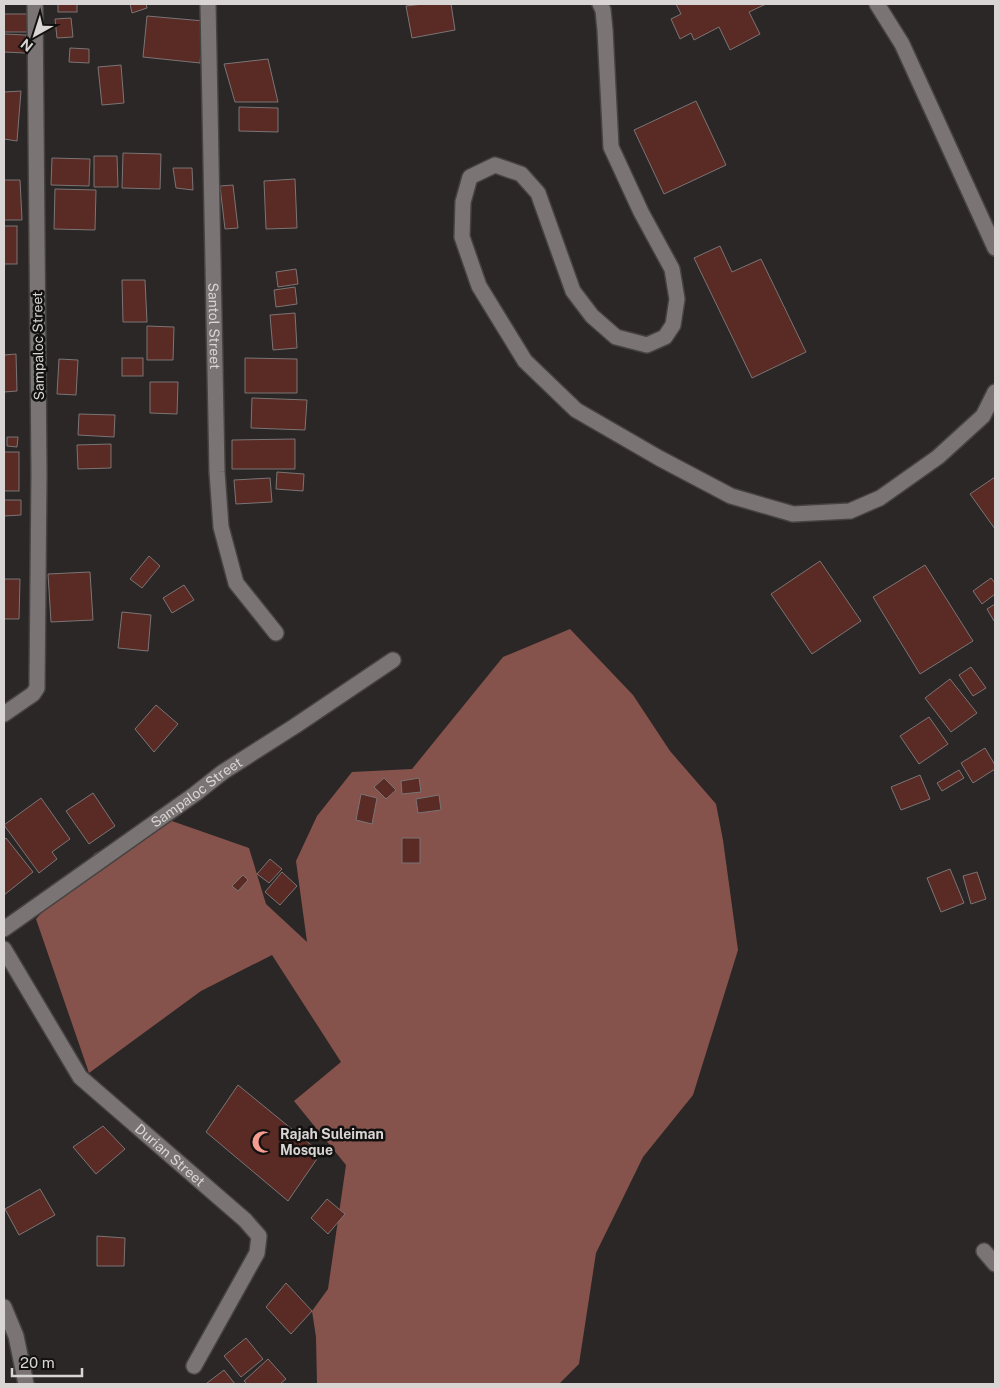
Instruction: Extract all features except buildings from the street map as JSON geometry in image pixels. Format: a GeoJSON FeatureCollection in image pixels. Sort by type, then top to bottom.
{"type":"FeatureCollection","features":[{"type":"Feature","properties":{"kind":"street","name":"Sampaloc Street"},"geometry":{"type":"LineString","coordinates":[[4,714],[33,694],[37,688],[39,474],[35,4]]}},
{"type":"Feature","properties":{"kind":"street","name":"Santol Street"},"geometry":{"type":"LineString","coordinates":[[208,4],[217,472],[221,528],[236,583],[276,633]]}},
{"type":"Feature","properties":{"kind":"street"},"geometry":{"type":"LineString","coordinates":[[600,4],[603,10],[605,30],[611,147],[641,212],[672,269],[677,299],[673,325],[665,337],[647,346],[616,337],[592,316],[573,291],[538,193],[520,174],[495,164],[470,177],[463,202],[462,237],[479,286],[525,361],[576,410],[659,458],[731,496],[793,514],[850,512],[880,498],[938,457],[983,416],[995,392]]}},
{"type":"Feature","properties":{"kind":"street"},"geometry":{"type":"LineString","coordinates":[[877,4],[902,44],[995,248]]}},
{"type":"Feature","properties":{"kind":"street","name":"Sampaloc Street"},"geometry":{"type":"LineString","coordinates":[[4,929],[195,794],[223,772],[393,660]]}},
{"type":"Feature","properties":{"kind":"street","name":"Durian Street"},"geometry":{"type":"LineString","coordinates":[[4,949],[80,1076],[246,1220],[259,1236],[257,1253],[194,1366]]}},
{"type":"Feature","properties":{"kind":"street"},"geometry":{"type":"LineString","coordinates":[[984,1251],[995,1264]]}},
{"type":"Feature","properties":{"kind":"street"},"geometry":{"type":"LineString","coordinates":[[4,1307],[16,1336],[26,1384]]}},
{"type":"Feature","properties":{"kind":"shaded area"},"geometry":{"type":"Polygon","coordinates":[[[570,629],[633,695],[670,751],[716,804],[723,840],[738,950],[693,1095],[643,1157],[596,1253],[579,1364],[559,1384],[317,1384],[316,1337],[312,1311],[328,1289],[346,1165],[294,1101],[341,1062],[272,955],[201,991],[89,1073],[36,919],[95,853],[169,820],[249,848],[266,904],[307,942],[296,861],[317,816],[352,772],[412,769],[503,657],[570,629]]]}},
{"type":"Feature","properties":{"kind":"place","name":"Rajah Suleiman Mosque"},"geometry":{"type":"Point","coordinates":[263,1142]}}]}
